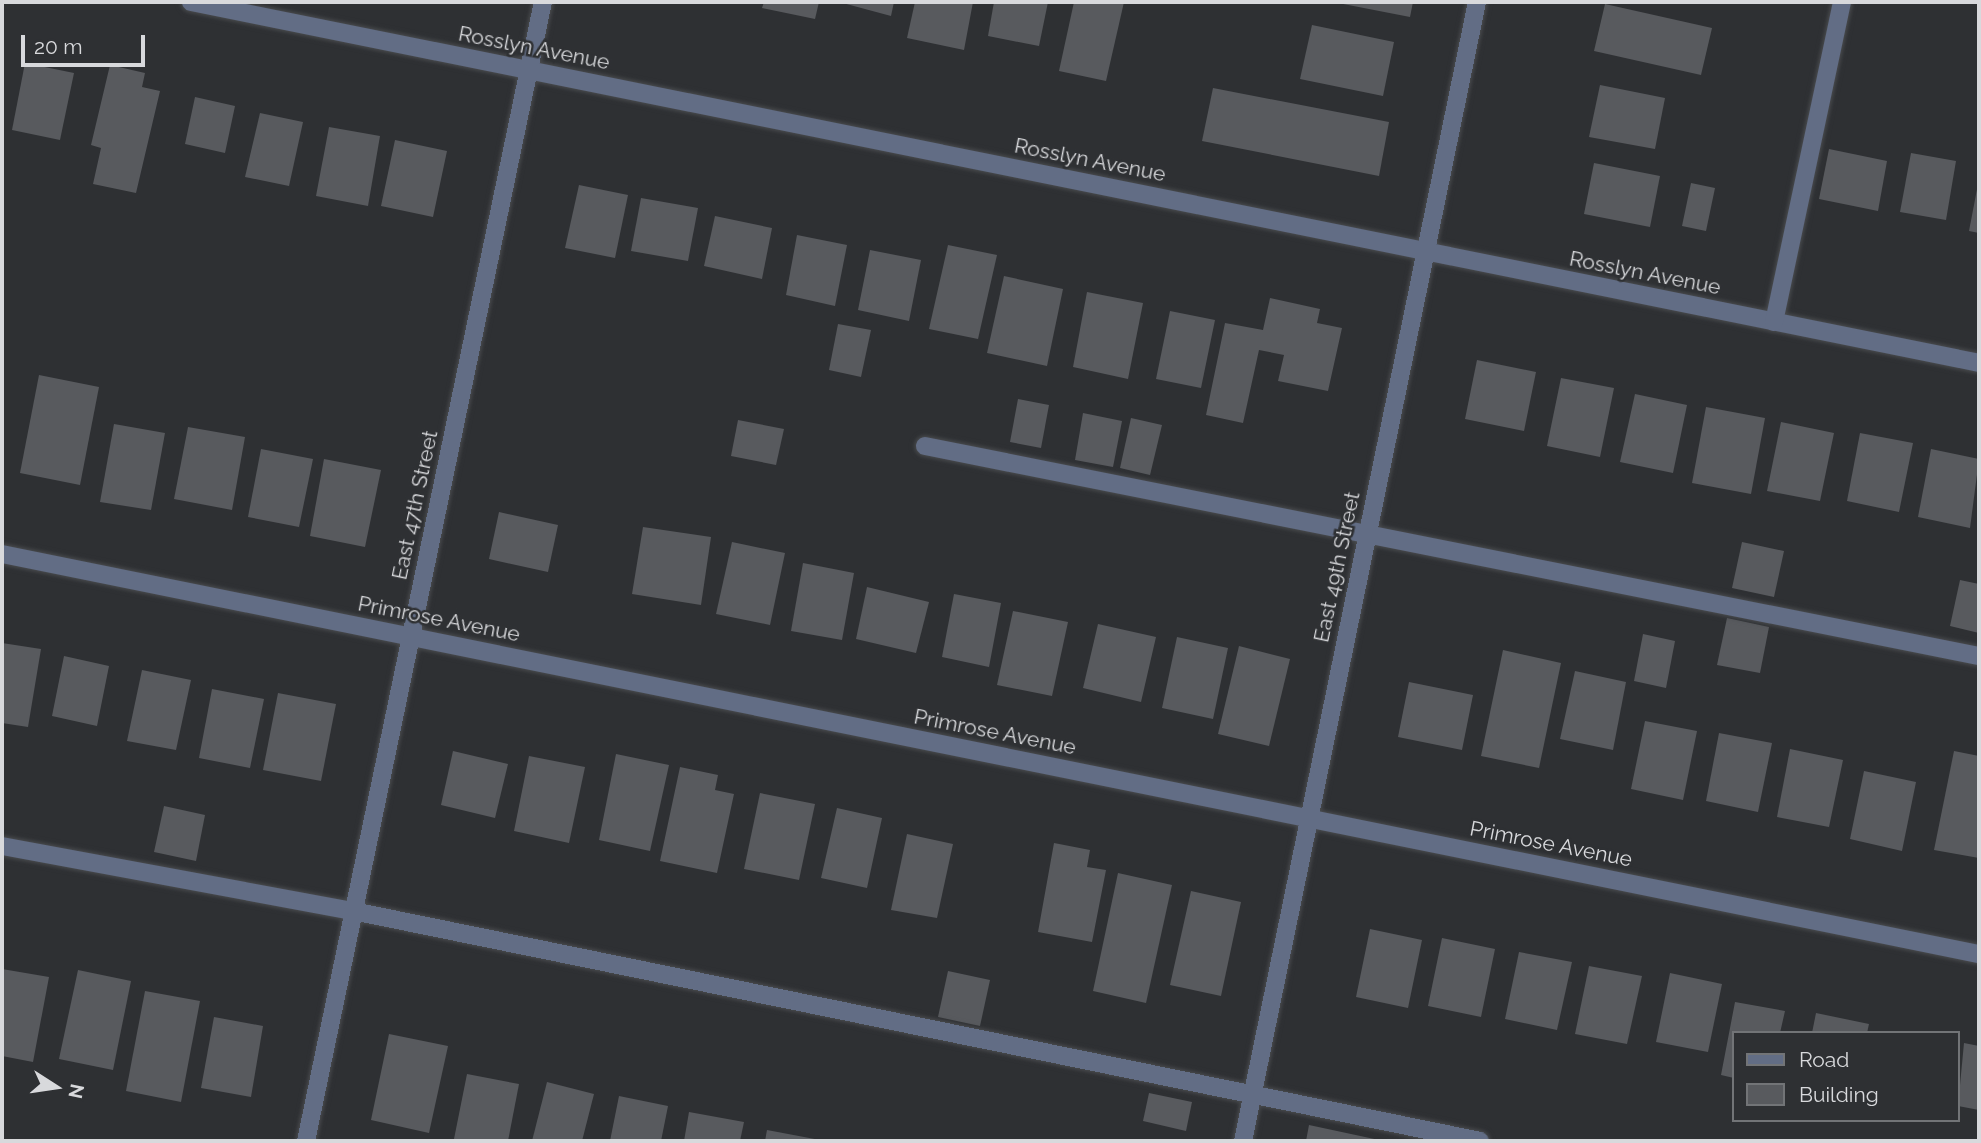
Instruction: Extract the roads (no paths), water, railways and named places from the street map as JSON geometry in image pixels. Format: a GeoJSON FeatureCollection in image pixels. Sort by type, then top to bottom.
{"type":"FeatureCollection","features":[{"type":"Feature","properties":{"kind":"street","name":"Rosslyn Avenue"},"geometry":{"type":"LineString","coordinates":[[191,2],[1979,363]]}},
{"type":"Feature","properties":{"kind":"street","name":"East 47th Street"},"geometry":{"type":"LineString","coordinates":[[306,1141],[543,2]]}},
{"type":"Feature","properties":{"kind":"street","name":"East 49th Street"},"geometry":{"type":"LineString","coordinates":[[1243,1141],[1477,2]]}},
{"type":"Feature","properties":{"kind":"street"},"geometry":{"type":"LineString","coordinates":[[1774,322],[1842,2]]}},
{"type":"Feature","properties":{"kind":"street"},"geometry":{"type":"LineString","coordinates":[[925,446],[1979,656]]}},
{"type":"Feature","properties":{"kind":"street","name":"Primrose Avenue"},"geometry":{"type":"LineString","coordinates":[[2,554],[1979,954]]}},
{"type":"Feature","properties":{"kind":"street"},"geometry":{"type":"LineString","coordinates":[[2,846],[354,911],[1480,1141]]}}]}
